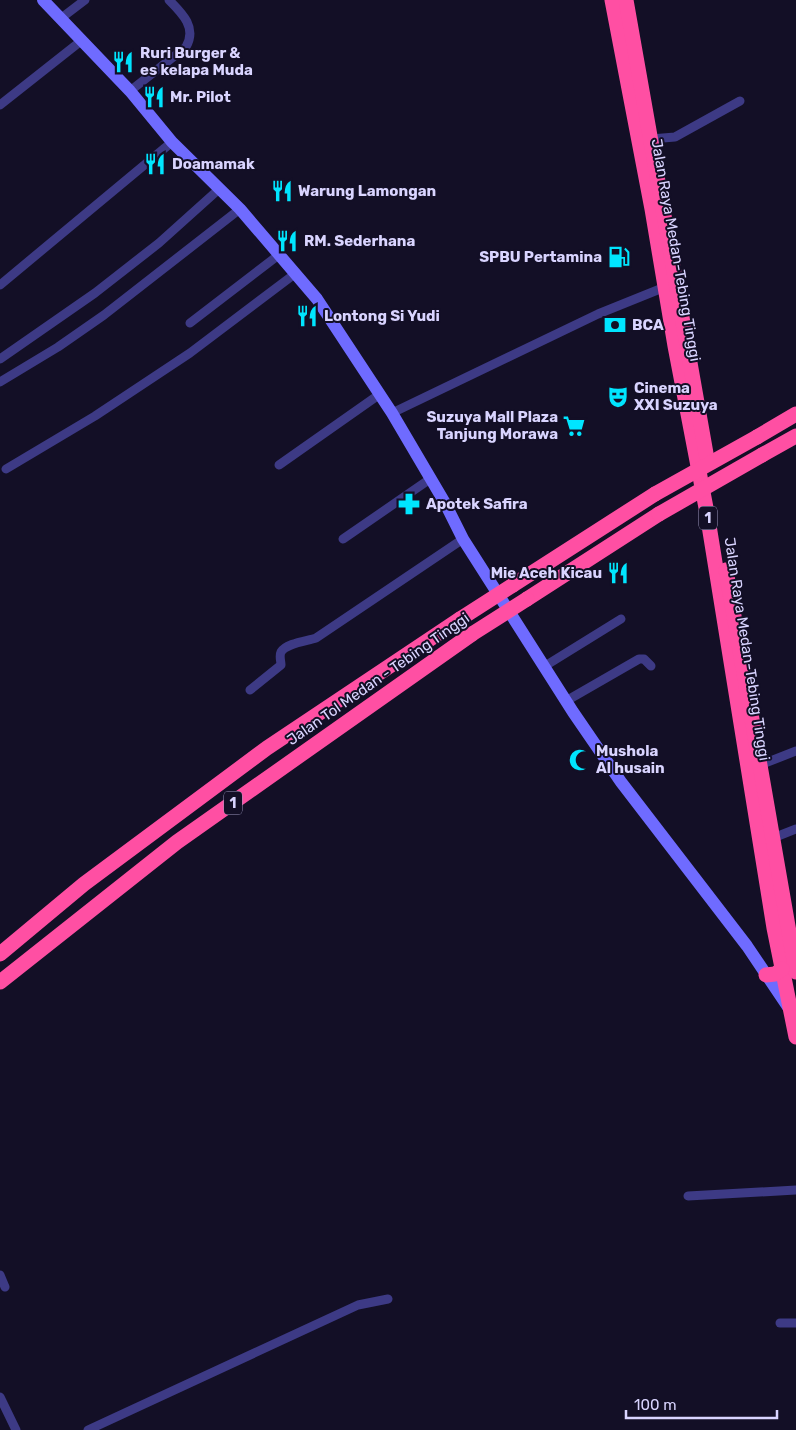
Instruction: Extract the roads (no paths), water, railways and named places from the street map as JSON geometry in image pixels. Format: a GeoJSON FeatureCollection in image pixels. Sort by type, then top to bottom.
{"type":"FeatureCollection","features":[{"type":"Feature","properties":{"kind":"highway","name":"Jalan Raya Medan-Tebing Tinggi"},"geometry":{"type":"LineString","coordinates":[[612,0],[789,970]]}},
{"type":"Feature","properties":{"kind":"highway","name":"Jalan Raya Medan-Tebing Tinggi"},"geometry":{"type":"LineString","coordinates":[[626,0],[773,838],[796,1038]]}},
{"type":"Feature","properties":{"kind":"highway","name":"1"},"geometry":{"type":"LineString","coordinates":[[0,954],[84,884],[267,748],[460,619],[655,494],[796,414]]}},
{"type":"Feature","properties":{"kind":"highway","name":"Jalan Tol Medan - Tebing Tinggi"},"geometry":{"type":"LineString","coordinates":[[0,982],[177,842],[472,634],[659,514],[796,436]]}},
{"type":"Feature","properties":{"kind":"highway"},"geometry":{"type":"LineString","coordinates":[[766,974],[775,974],[789,970]]}},
{"type":"Feature","properties":{"kind":"main road"},"geometry":{"type":"LineString","coordinates":[[43,0],[80,41],[130,91],[172,142],[218,190],[240,209],[317,298],[392,413],[445,503],[463,539],[566,701],[621,782],[792,1006]]}},
{"type":"Feature","properties":{"kind":"street"},"geometry":{"type":"LineString","coordinates":[[60,19],[85,0]]}},
{"type":"Feature","properties":{"kind":"street"},"geometry":{"type":"LineString","coordinates":[[130,91],[186,47],[191,39],[189,23],[170,0]]}},
{"type":"Feature","properties":{"kind":"street"},"geometry":{"type":"LineString","coordinates":[[0,105],[80,41]]}},
{"type":"Feature","properties":{"kind":"street"},"geometry":{"type":"LineString","coordinates":[[651,139],[675,137],[740,101]]}},
{"type":"Feature","properties":{"kind":"street"},"geometry":{"type":"LineString","coordinates":[[0,285],[172,142]]}},
{"type":"Feature","properties":{"kind":"street"},"geometry":{"type":"LineString","coordinates":[[0,360],[95,293],[159,243],[218,190]]}},
{"type":"Feature","properties":{"kind":"street"},"geometry":{"type":"LineString","coordinates":[[0,382],[58,347],[104,315],[240,209]]}},
{"type":"Feature","properties":{"kind":"street"},"geometry":{"type":"LineString","coordinates":[[190,323],[280,254]]}},
{"type":"Feature","properties":{"kind":"street"},"geometry":{"type":"LineString","coordinates":[[6,469],[95,416],[190,353],[296,273]]}},
{"type":"Feature","properties":{"kind":"street"},"geometry":{"type":"LineString","coordinates":[[392,413],[598,314],[665,287]]}},
{"type":"Feature","properties":{"kind":"street"},"geometry":{"type":"LineString","coordinates":[[279,465],[380,394]]}},
{"type":"Feature","properties":{"kind":"street"},"geometry":{"type":"LineString","coordinates":[[343,539],[430,479]]}},
{"type":"Feature","properties":{"kind":"street"},"geometry":{"type":"LineString","coordinates":[[250,690],[281,665],[281,651],[292,645],[316,638],[463,539]]}},
{"type":"Feature","properties":{"kind":"street"},"geometry":{"type":"LineString","coordinates":[[545,666],[621,620]]}},
{"type":"Feature","properties":{"kind":"street"},"geometry":{"type":"LineString","coordinates":[[566,701],[639,659],[644,659],[651,666]]}},
{"type":"Feature","properties":{"kind":"street"},"geometry":{"type":"LineString","coordinates":[[760,765],[796,751]]}},
{"type":"Feature","properties":{"kind":"street"},"geometry":{"type":"LineString","coordinates":[[773,838],[796,829]]}},
{"type":"Feature","properties":{"kind":"street"},"geometry":{"type":"LineString","coordinates":[[688,1196],[796,1190]]}},
{"type":"Feature","properties":{"kind":"street"},"geometry":{"type":"LineString","coordinates":[[0,1275],[5,1287]]}},
{"type":"Feature","properties":{"kind":"street"},"geometry":{"type":"LineString","coordinates":[[88,1430],[358,1305],[388,1300]]}},
{"type":"Feature","properties":{"kind":"street"},"geometry":{"type":"LineString","coordinates":[[780,1324],[796,1323]]}},
{"type":"Feature","properties":{"kind":"street"},"geometry":{"type":"LineString","coordinates":[[0,1397],[16,1430]]}},
{"type":"Feature","properties":{"kind":"place","name":"Ruri Burger & es kelapa Muda"},"geometry":{"type":"Point","coordinates":[123,62]}},
{"type":"Feature","properties":{"kind":"place","name":"Mr. Pilot"},"geometry":{"type":"Point","coordinates":[154,97]}},
{"type":"Feature","properties":{"kind":"place","name":"Doamamak"},"geometry":{"type":"Point","coordinates":[155,164]}},
{"type":"Feature","properties":{"kind":"place","name":"Warung Lamongan"},"geometry":{"type":"Point","coordinates":[282,191]}},
{"type":"Feature","properties":{"kind":"place","name":"RM. Sederhana"},"geometry":{"type":"Point","coordinates":[287,241]}},
{"type":"Feature","properties":{"kind":"place","name":"SPBU Pertamina"},"geometry":{"type":"Point","coordinates":[619,257]}},
{"type":"Feature","properties":{"kind":"place","name":"Lontong Si Yudi"},"geometry":{"type":"Point","coordinates":[307,316]}},
{"type":"Feature","properties":{"kind":"place","name":"BCA"},"geometry":{"type":"Point","coordinates":[615,325]}},
{"type":"Feature","properties":{"kind":"place","name":"Cinema XXI Suzuya"},"geometry":{"type":"Point","coordinates":[618,397]}},
{"type":"Feature","properties":{"kind":"place","name":"Suzuya Mall Plaza Tanjung Morawa"},"geometry":{"type":"Point","coordinates":[574,426]}},
{"type":"Feature","properties":{"kind":"place","name":"Apotek Safira"},"geometry":{"type":"Point","coordinates":[409,504]}},
{"type":"Feature","properties":{"kind":"place","name":"Mie Aceh Kicau"},"geometry":{"type":"Point","coordinates":[618,573]}},
{"type":"Feature","properties":{"kind":"place","name":"Mushola Al husain"},"geometry":{"type":"Point","coordinates":[580,760]}}]}
